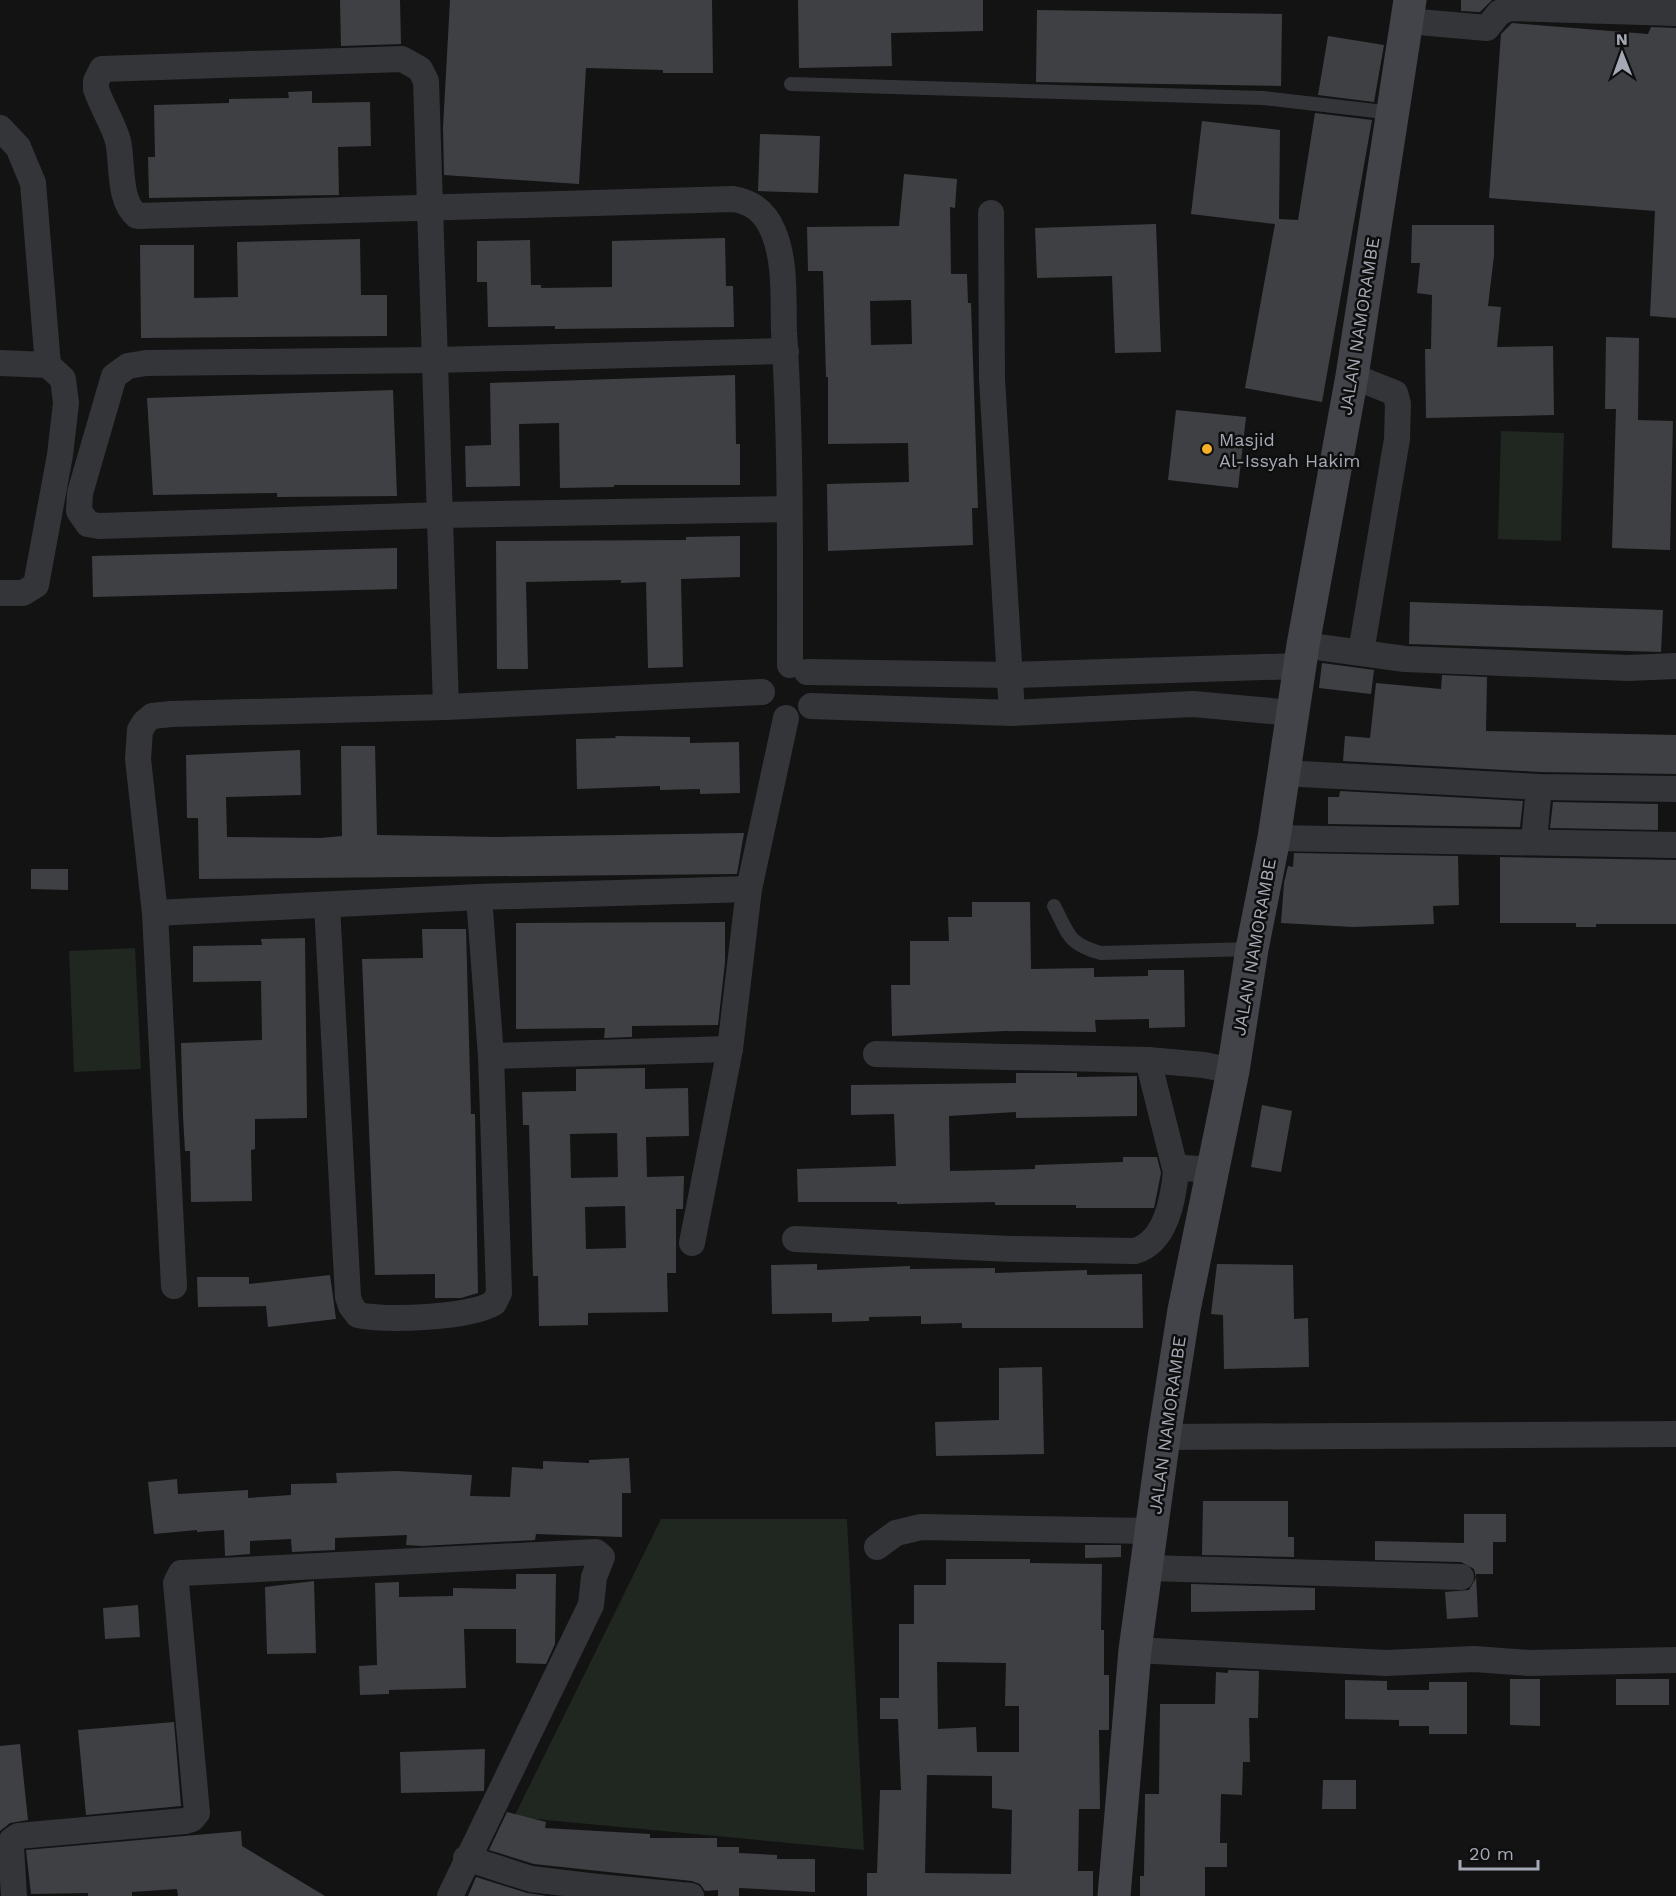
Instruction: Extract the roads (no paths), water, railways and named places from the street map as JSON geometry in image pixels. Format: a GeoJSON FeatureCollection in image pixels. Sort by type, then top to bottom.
{"type":"FeatureCollection","features":[{"type":"Feature","properties":{"kind":"main road","name":"JALAN NAMORAMBE"},"geometry":{"type":"LineString","coordinates":[[1114,1896],[1135,1650],[1164,1437],[1184,1310],[1233,1071],[1252,949],[1274,838],[1301,656],[1352,376],[1409,10]]}},
{"type":"Feature","properties":{"kind":"street"},"geometry":{"type":"LineString","coordinates":[[1409,10],[1487,28],[1499,13],[1509,8],[1676,13]]}},
{"type":"Feature","properties":{"kind":"street"},"geometry":{"type":"LineString","coordinates":[[446,707],[442,515],[429,209],[427,87],[420,69],[410,61],[402,59],[108,69],[99,73],[96,89],[117,138],[123,166],[125,201],[130,211],[137,216],[429,209],[733,199],[746,201],[755,206],[767,219],[780,255],[786,351],[789,509],[799,668],[815,685],[811,706],[803,714],[786,718],[767,707],[762,692],[769,675],[779,667],[799,668],[1012,675],[1361,652],[1405,660],[1628,668],[1676,666]]}},
{"type":"Feature","properties":{"kind":"street"},"geometry":{"type":"LineString","coordinates":[[0,128],[18,147],[33,183],[48,365],[63,380],[66,403],[60,455],[38,579],[32,589],[23,593],[0,593]]}},
{"type":"Feature","properties":{"kind":"street"},"geometry":{"type":"LineString","coordinates":[[991,213],[992,379],[1012,675],[1012,713]]}},
{"type":"Feature","properties":{"kind":"street"},"geometry":{"type":"LineString","coordinates":[[786,351],[436,360],[146,363],[128,366],[114,376],[80,493],[79,511],[88,524],[99,526],[442,515],[789,509]]}},
{"type":"Feature","properties":{"kind":"street"},"geometry":{"type":"LineString","coordinates":[[0,363],[48,365]]}},
{"type":"Feature","properties":{"kind":"street"},"geometry":{"type":"LineString","coordinates":[[1352,376],[1395,393],[1398,404],[1396,439],[1361,652]]}},
{"type":"Feature","properties":{"kind":"street"},"geometry":{"type":"LineString","coordinates":[[174,1286],[155,913],[138,759],[140,730],[152,716],[446,707],[762,692]]}},
{"type":"Feature","properties":{"kind":"street"},"geometry":{"type":"LineString","coordinates":[[811,706],[1012,713],[1193,704],[1293,714]]}},
{"type":"Feature","properties":{"kind":"street"},"geometry":{"type":"LineString","coordinates":[[692,1243],[730,1049],[749,889],[786,718]]}},
{"type":"Feature","properties":{"kind":"street"},"geometry":{"type":"LineString","coordinates":[[1283,773],[1539,787],[1676,789]]}},
{"type":"Feature","properties":{"kind":"street"},"geometry":{"type":"LineString","coordinates":[[1534,841],[1539,787]]}},
{"type":"Feature","properties":{"kind":"street"},"geometry":{"type":"LineString","coordinates":[[1274,838],[1676,845]]}},
{"type":"Feature","properties":{"kind":"street"},"geometry":{"type":"LineString","coordinates":[[155,913],[479,897],[749,889]]}},
{"type":"Feature","properties":{"kind":"street"},"geometry":{"type":"LineString","coordinates":[[327,905],[346,1284],[351,1306],[358,1316],[386,1318],[471,1312],[494,1303],[499,1293],[491,1056],[479,897]]}},
{"type":"Feature","properties":{"kind":"street"},"geometry":{"type":"LineString","coordinates":[[491,1056],[730,1049]]}},
{"type":"Feature","properties":{"kind":"street"},"geometry":{"type":"LineString","coordinates":[[876,1054],[1148,1060],[1204,1065],[1233,1071]]}},
{"type":"Feature","properties":{"kind":"street"},"geometry":{"type":"LineString","coordinates":[[795,1239],[1011,1250],[1135,1251],[1144,1248],[1154,1239],[1162,1225],[1174,1196],[1176,1172],[1148,1060]]}},
{"type":"Feature","properties":{"kind":"street"},"geometry":{"type":"LineString","coordinates":[[1176,1172],[1185,1167],[1214,1170]]}},
{"type":"Feature","properties":{"kind":"street"},"geometry":{"type":"LineString","coordinates":[[1164,1437],[1676,1434]]}},
{"type":"Feature","properties":{"kind":"street"},"geometry":{"type":"LineString","coordinates":[[878,1546],[896,1533],[921,1527],[1151,1531]]}},
{"type":"Feature","properties":{"kind":"street"},"geometry":{"type":"LineString","coordinates":[[14,1896],[11,1847],[12,1840],[18,1836],[185,1821],[192,1819],[196,1813],[176,1583],[181,1573],[596,1552],[602,1557],[602,1562],[596,1571],[594,1595],[584,1622],[466,1858],[450,1896]]}},
{"type":"Feature","properties":{"kind":"street"},"geometry":{"type":"LineString","coordinates":[[1147,1568],[1461,1577]]}},
{"type":"Feature","properties":{"kind":"street"},"geometry":{"type":"LineString","coordinates":[[1135,1650],[1386,1663],[1474,1659],[1529,1663],[1676,1660]]}},
{"type":"Feature","properties":{"kind":"street"},"geometry":{"type":"LineString","coordinates":[[466,1858],[531,1879],[589,1891],[691,1896]]}},
{"type":"Feature","properties":{"kind":"lane"},"geometry":{"type":"LineString","coordinates":[[791,84],[1263,98],[1394,113]]}},
{"type":"Feature","properties":{"kind":"lane"},"geometry":{"type":"LineString","coordinates":[[1054,906],[1073,942],[1079,947],[1101,953],[1252,949]]}},
{"type":"Feature","properties":{"kind":"place","name":"Masjid Al-Issyah Hakim"},"geometry":{"type":"Point","coordinates":[1207,449]}}]}
